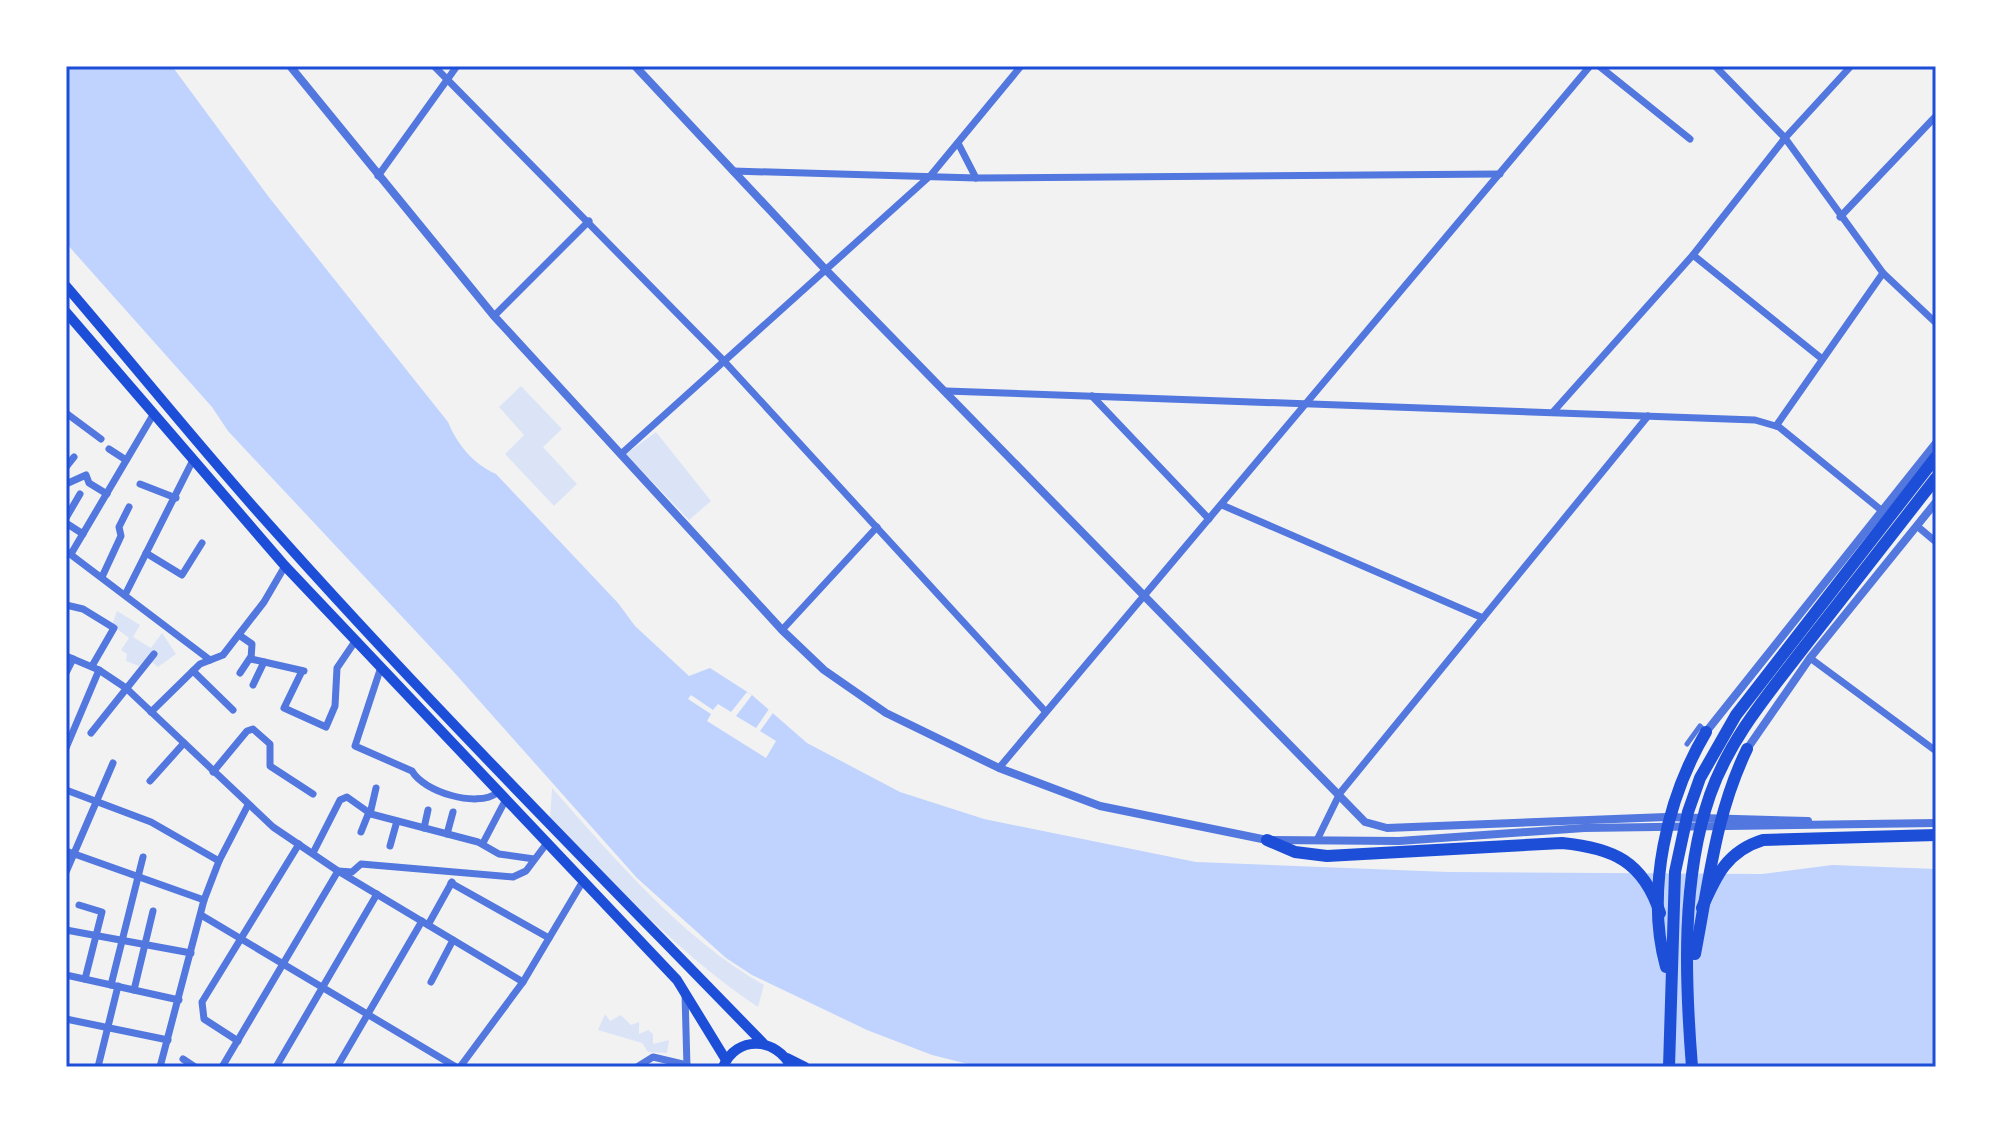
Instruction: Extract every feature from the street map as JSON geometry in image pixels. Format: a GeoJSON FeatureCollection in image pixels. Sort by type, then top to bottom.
{"type":"FeatureCollection","features":[{"type":"Feature","properties":{"kind":"highway"},"geometry":{"type":"LineString","coordinates":[[1669,1067],[1673,1044],[1675,872],[1688,812],[1700,778],[1736,715],[1936,457]]}},
{"type":"Feature","properties":{"kind":"highway"},"geometry":{"type":"LineString","coordinates":[[1692,1067],[1688,985],[1695,855],[1703,817],[1721,768],[1746,723],[1936,478]]}},
{"type":"Feature","properties":{"kind":"highway"},"geometry":{"type":"LineString","coordinates":[[1672,987],[1664,962],[1660,913],[1668,825],[1687,767],[1706,732]]}},
{"type":"Feature","properties":{"kind":"highway"},"geometry":{"type":"LineString","coordinates":[[1688,985],[1722,811],[1747,749]]}},
{"type":"Feature","properties":{"kind":"highway"},"geometry":{"type":"LineString","coordinates":[[1702,908],[1721,869],[1750,844],[1763,840],[1936,835]]}},
{"type":"Feature","properties":{"kind":"highway"},"geometry":{"type":"LineString","coordinates":[[1267,840],[1295,852],[1327,856],[1562,843],[1594,847],[1628,863],[1648,885],[1660,913]]}},
{"type":"Feature","properties":{"kind":"highway"},"geometry":{"type":"LineString","coordinates":[[1689,1031],[1699,1067]]}},
{"type":"Feature","properties":{"kind":"highway"},"geometry":{"type":"LineString","coordinates":[[1663,1067],[1673,1044]]}},
{"type":"Feature","properties":{"kind":"main road"},"geometry":{"type":"LineString","coordinates":[[66,286],[266,521],[571,847],[637,910],[763,1043],[789,1062],[805,1067]]}},
{"type":"Feature","properties":{"kind":"main road"},"geometry":{"type":"LineString","coordinates":[[68,318],[285,566],[685,992],[725,1063],[742,1046],[763,1043]]}},
{"type":"Feature","properties":{"kind":"street"},"geometry":{"type":"LineString","coordinates":[[290,66],[494,316],[782,630],[824,670],[886,713],[999,768],[1100,806],[1267,840],[1399,841],[1585,823]]}},
{"type":"Feature","properties":{"kind":"street"},"geometry":{"type":"LineString","coordinates":[[434,66],[723,360],[1045,711]]}},
{"type":"Feature","properties":{"kind":"street"},"geometry":{"type":"LineString","coordinates":[[378,176],[457,66]]}},
{"type":"Feature","properties":{"kind":"street"},"geometry":{"type":"LineString","coordinates":[[635,66],[825,269],[1365,822],[1387,828],[1585,823],[1790,827],[1820,823],[1936,823]]}},
{"type":"Feature","properties":{"kind":"street"},"geometry":{"type":"LineString","coordinates":[[621,454],[931,175],[1021,66]]}},
{"type":"Feature","properties":{"kind":"street"},"geometry":{"type":"LineString","coordinates":[[999,768],[1590,66]]}},
{"type":"Feature","properties":{"kind":"street"},"geometry":{"type":"LineString","coordinates":[[1599,66],[1690,139]]}},
{"type":"Feature","properties":{"kind":"street"},"geometry":{"type":"LineString","coordinates":[[1715,66],[1785,138],[1883,273],[1936,323]]}},
{"type":"Feature","properties":{"kind":"street"},"geometry":{"type":"LineString","coordinates":[[1553,412],[1693,255],[1785,138],[1851,66]]}},
{"type":"Feature","properties":{"kind":"street"},"geometry":{"type":"LineString","coordinates":[[1840,217],[1936,116]]}},
{"type":"Feature","properties":{"kind":"street"},"geometry":{"type":"LineString","coordinates":[[958,143],[976,178]]}},
{"type":"Feature","properties":{"kind":"street"},"geometry":{"type":"LineString","coordinates":[[733,171],[976,178],[1500,174]]}},
{"type":"Feature","properties":{"kind":"street"},"geometry":{"type":"LineString","coordinates":[[494,316],[589,221]]}},
{"type":"Feature","properties":{"kind":"street"},"geometry":{"type":"LineString","coordinates":[[1693,255],[1821,358]]}},
{"type":"Feature","properties":{"kind":"street"},"geometry":{"type":"LineString","coordinates":[[1776,426],[1883,273]]}},
{"type":"Feature","properties":{"kind":"street"},"geometry":{"type":"LineString","coordinates":[[946,391],[1755,420],[1776,426],[1881,510]]}},
{"type":"Feature","properties":{"kind":"street"},"geometry":{"type":"LineString","coordinates":[[1092,396],[1209,519]]}},
{"type":"Feature","properties":{"kind":"street"},"geometry":{"type":"LineString","coordinates":[[66,413],[101,439]]}},
{"type":"Feature","properties":{"kind":"street"},"geometry":{"type":"LineString","coordinates":[[153,415],[69,553],[210,660]]}},
{"type":"Feature","properties":{"kind":"street"},"geometry":{"type":"LineString","coordinates":[[1317,840],[1340,793],[1648,416]]}},
{"type":"Feature","properties":{"kind":"street"},"geometry":{"type":"LineString","coordinates":[[1687,744],[1700,726],[1706,732],[1936,443]]}},
{"type":"Feature","properties":{"kind":"street"},"geometry":{"type":"LineString","coordinates":[[109,449],[126,460]]}},
{"type":"Feature","properties":{"kind":"street"},"geometry":{"type":"LineString","coordinates":[[66,467],[74,457]]}},
{"type":"Feature","properties":{"kind":"street"},"geometry":{"type":"LineString","coordinates":[[125,595],[192,462]]}},
{"type":"Feature","properties":{"kind":"street"},"geometry":{"type":"LineString","coordinates":[[66,484],[86,475],[89,483],[107,494]]}},
{"type":"Feature","properties":{"kind":"street"},"geometry":{"type":"LineString","coordinates":[[140,484],[176,498]]}},
{"type":"Feature","properties":{"kind":"street"},"geometry":{"type":"LineString","coordinates":[[80,494],[66,521],[83,534]]}},
{"type":"Feature","properties":{"kind":"street"},"geometry":{"type":"LineString","coordinates":[[1747,749],[1810,658],[1936,502]]}},
{"type":"Feature","properties":{"kind":"street"},"geometry":{"type":"LineString","coordinates":[[1222,505],[1483,618]]}},
{"type":"Feature","properties":{"kind":"street"},"geometry":{"type":"LineString","coordinates":[[102,577],[121,536],[119,527],[129,507]]}},
{"type":"Feature","properties":{"kind":"street"},"geometry":{"type":"LineString","coordinates":[[1917,526],[1936,542]]}},
{"type":"Feature","properties":{"kind":"street"},"geometry":{"type":"LineString","coordinates":[[782,630],[877,527]]}},
{"type":"Feature","properties":{"kind":"street"},"geometry":{"type":"LineString","coordinates":[[146,553],[183,574],[202,543]]}},
{"type":"Feature","properties":{"kind":"street"},"geometry":{"type":"LineString","coordinates":[[151,712],[193,671],[223,655],[285,566]]}},
{"type":"Feature","properties":{"kind":"street"},"geometry":{"type":"LineString","coordinates":[[66,605],[83,609],[114,628],[95,668],[66,748]]}},
{"type":"Feature","properties":{"kind":"street"},"geometry":{"type":"LineString","coordinates":[[239,635],[252,644],[250,658],[240,673]]}},
{"type":"Feature","properties":{"kind":"street"},"geometry":{"type":"LineString","coordinates":[[250,658],[304,671],[284,708],[322,727],[328,726],[335,706],[337,668],[356,640]]}},
{"type":"Feature","properties":{"kind":"street"},"geometry":{"type":"LineString","coordinates":[[91,733],[154,654]]}},
{"type":"Feature","properties":{"kind":"street"},"geometry":{"type":"LineString","coordinates":[[66,673],[70,658],[95,668],[126,688],[248,805],[299,844],[338,871],[523,982]]}},
{"type":"Feature","properties":{"kind":"street"},"geometry":{"type":"LineString","coordinates":[[1810,658],[1936,751]]}},
{"type":"Feature","properties":{"kind":"street"},"geometry":{"type":"LineString","coordinates":[[253,685],[264,662]]}},
{"type":"Feature","properties":{"kind":"street"},"geometry":{"type":"LineString","coordinates":[[381,667],[354,742],[356,747],[412,771],[417,779],[458,798],[483,801],[501,797]]}},
{"type":"Feature","properties":{"kind":"street"},"geometry":{"type":"LineString","coordinates":[[193,671],[233,710]]}},
{"type":"Feature","properties":{"kind":"street"},"geometry":{"type":"LineString","coordinates":[[213,772],[251,729],[270,744],[270,766],[313,794]]}},
{"type":"Feature","properties":{"kind":"street"},"geometry":{"type":"LineString","coordinates":[[150,781],[184,743]]}},
{"type":"Feature","properties":{"kind":"street"},"geometry":{"type":"LineString","coordinates":[[66,872],[69,852],[113,763]]}},
{"type":"Feature","properties":{"kind":"street"},"geometry":{"type":"LineString","coordinates":[[361,832],[376,788]]}},
{"type":"Feature","properties":{"kind":"street"},"geometry":{"type":"LineString","coordinates":[[66,790],[151,822],[219,861]]}},
{"type":"Feature","properties":{"kind":"street"},"geometry":{"type":"LineString","coordinates":[[313,853],[340,800],[347,797],[369,813],[483,843],[499,854],[534,859]]}},
{"type":"Feature","properties":{"kind":"street"},"geometry":{"type":"LineString","coordinates":[[483,843],[501,797]]}},
{"type":"Feature","properties":{"kind":"street"},"geometry":{"type":"LineString","coordinates":[[160,1067],[204,900],[219,861],[248,805]]}},
{"type":"Feature","properties":{"kind":"street"},"geometry":{"type":"LineString","coordinates":[[424,828],[428,810]]}},
{"type":"Feature","properties":{"kind":"street"},"geometry":{"type":"LineString","coordinates":[[447,834],[453,812]]}},
{"type":"Feature","properties":{"kind":"street"},"geometry":{"type":"LineString","coordinates":[[390,846],[397,821]]}},
{"type":"Feature","properties":{"kind":"street"},"geometry":{"type":"LineString","coordinates":[[338,871],[352,872],[361,864],[456,875],[519,876],[547,843]]}},
{"type":"Feature","properties":{"kind":"street"},"geometry":{"type":"LineString","coordinates":[[238,1041],[204,1019],[201,1008],[299,844]]}},
{"type":"Feature","properties":{"kind":"street"},"geometry":{"type":"LineString","coordinates":[[69,852],[204,900]]}},
{"type":"Feature","properties":{"kind":"street"},"geometry":{"type":"LineString","coordinates":[[98,1067],[108,1028],[122,942],[143,857]]}},
{"type":"Feature","properties":{"kind":"street"},"geometry":{"type":"LineString","coordinates":[[222,1067],[338,871]]}},
{"type":"Feature","properties":{"kind":"street"},"geometry":{"type":"LineString","coordinates":[[337,1067],[456,875]]}},
{"type":"Feature","properties":{"kind":"street"},"geometry":{"type":"LineString","coordinates":[[201,915],[458,1067],[523,982],[583,881]]}},
{"type":"Feature","properties":{"kind":"street"},"geometry":{"type":"LineString","coordinates":[[451,883],[549,938]]}},
{"type":"Feature","properties":{"kind":"street"},"geometry":{"type":"LineString","coordinates":[[276,1067],[377,894]]}},
{"type":"Feature","properties":{"kind":"street"},"geometry":{"type":"LineString","coordinates":[[79,905],[102,912],[85,979]]}},
{"type":"Feature","properties":{"kind":"street"},"geometry":{"type":"LineString","coordinates":[[134,990],[153,911]]}},
{"type":"Feature","properties":{"kind":"street"},"geometry":{"type":"LineString","coordinates":[[66,930],[191,953]]}},
{"type":"Feature","properties":{"kind":"street"},"geometry":{"type":"LineString","coordinates":[[431,982],[453,940]]}},
{"type":"Feature","properties":{"kind":"street"},"geometry":{"type":"LineString","coordinates":[[66,975],[179,1000]]}},
{"type":"Feature","properties":{"kind":"street"},"geometry":{"type":"LineString","coordinates":[[637,1067],[653,1057],[687,1066],[685,992]]}},
{"type":"Feature","properties":{"kind":"street"},"geometry":{"type":"LineString","coordinates":[[66,1019],[168,1040]]}},
{"type":"Feature","properties":{"kind":"street"},"geometry":{"type":"LineString","coordinates":[[183,1059],[195,1067]]}},
{"type":"Feature","properties":{"kind":"shaded area"},"geometry":{"type":"Polygon","coordinates":[[[521,386],[562,429],[543,447],[577,484],[554,506],[505,454],[524,435],[499,407],[521,386]]]}},
{"type":"Feature","properties":{"kind":"shaded area"},"geometry":{"type":"Polygon","coordinates":[[[656,432],[711,501],[689,520],[626,454],[656,432]]]}},
{"type":"Feature","properties":{"kind":"shaded area"},"geometry":{"type":"Polygon","coordinates":[[[117,611],[140,625],[133,637],[151,648],[162,633],[176,654],[158,667],[147,658],[139,666],[126,661],[127,654],[121,650],[129,638],[112,625],[117,611]]]}},
{"type":"Feature","properties":{"kind":"shaded area"},"geometry":{"type":"Polygon","coordinates":[[[552,788],[650,896],[704,944],[764,985],[758,1007],[675,942],[550,820],[552,788]]]}},
{"type":"Feature","properties":{"kind":"shaded area"},"geometry":{"type":"Polygon","coordinates":[[[605,1014],[610,1021],[621,1015],[631,1025],[639,1022],[639,1034],[648,1030],[653,1034],[653,1044],[669,1040],[667,1053],[648,1052],[642,1043],[598,1030],[605,1014]]]}},
{"type":"Feature","properties":{"kind":"water"},"geometry":{"type":"Polygon","coordinates":[[[66,66],[172,66],[268,196],[448,422],[467,452],[480,465],[496,474],[618,603],[635,626],[689,676],[710,668],[752,695],[807,743],[900,792],[984,819],[1196,862],[1448,872],[1762,874],[1832,865],[1936,869],[1936,1067],[980,1067],[932,1055],[867,1030],[752,975],[726,958],[637,878],[452,670],[228,431],[212,407],[66,243],[66,66]]]}},
{"type":"Feature","properties":{"kind":"pier"},"geometry":{"type":"Polygon","coordinates":[[[747,692],[752,695],[736,716],[756,728],[769,709],[773,713],[760,731],[776,741],[766,758],[707,721],[711,714],[688,699],[691,695],[713,710],[718,704],[731,712],[747,692]]]}}]}
